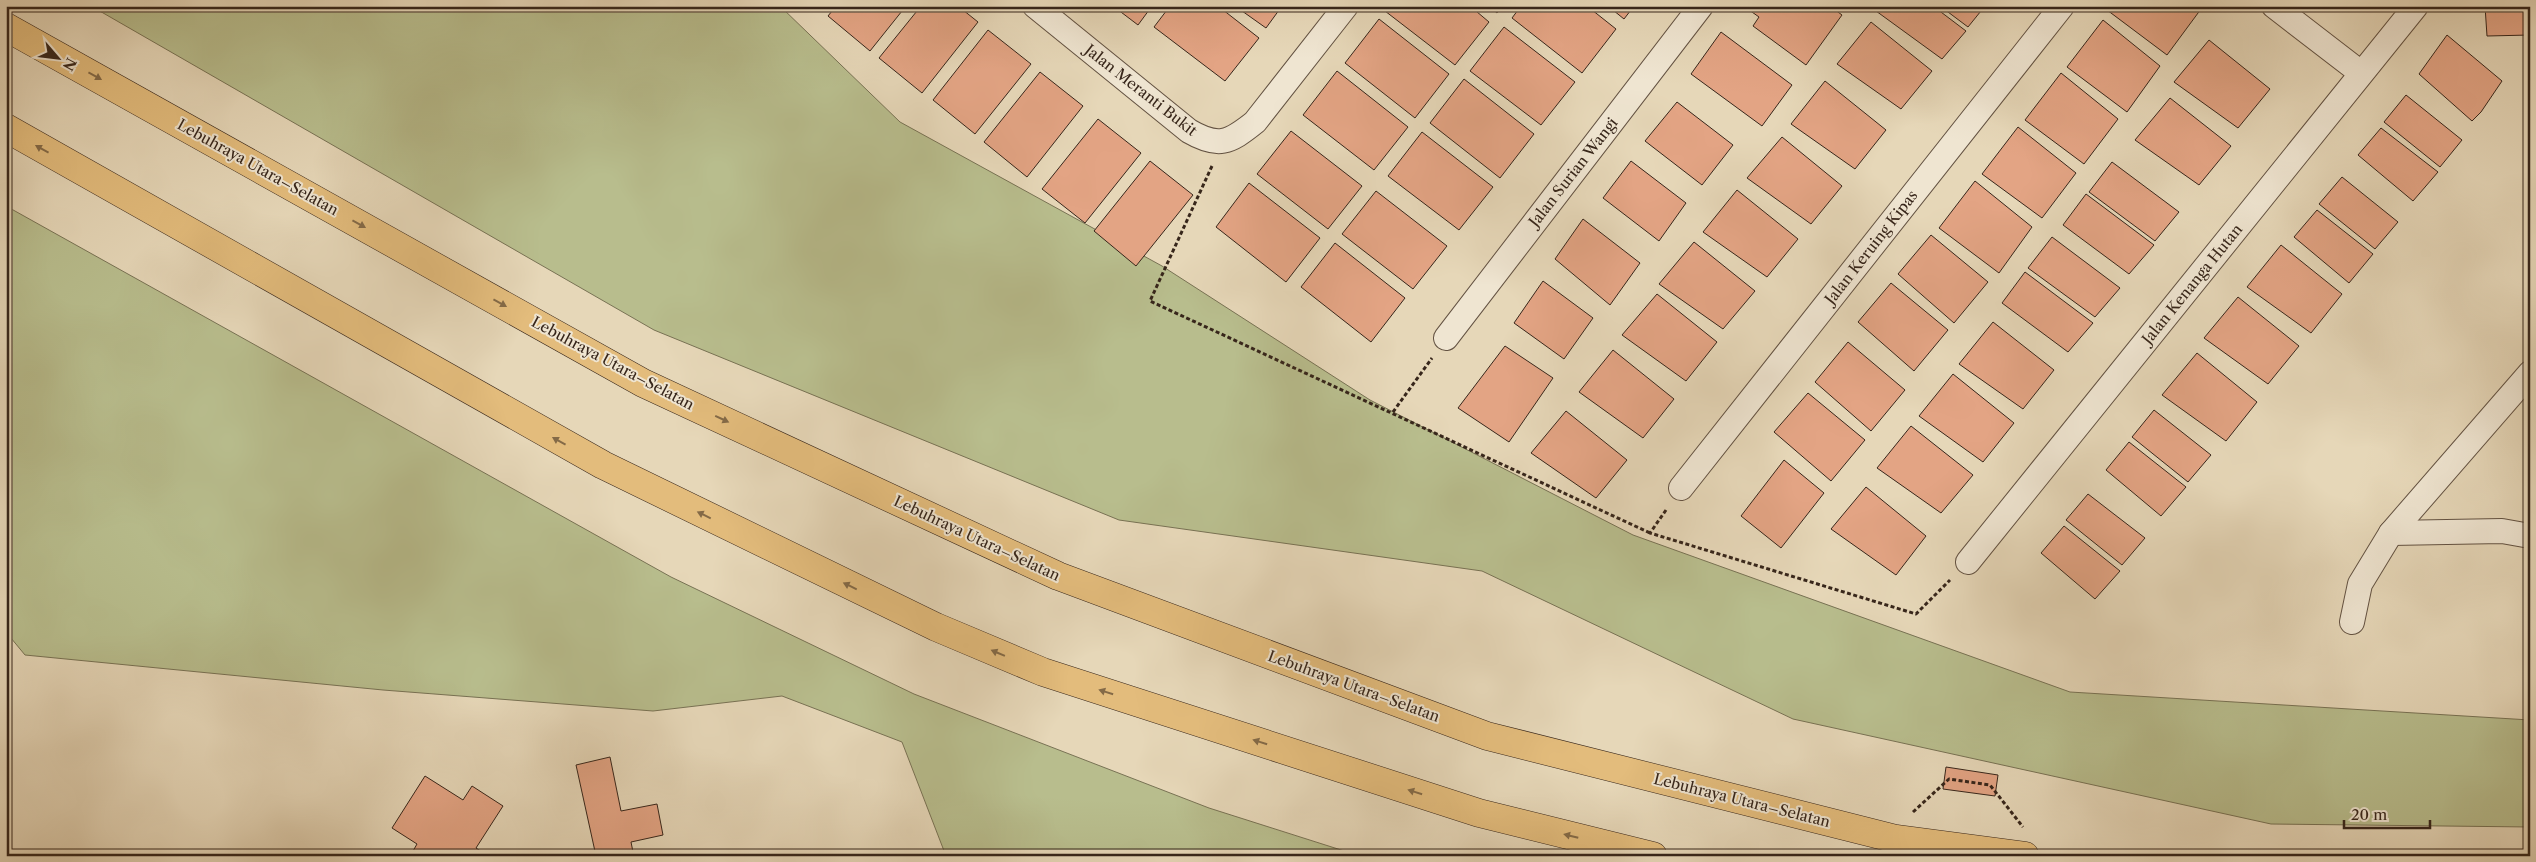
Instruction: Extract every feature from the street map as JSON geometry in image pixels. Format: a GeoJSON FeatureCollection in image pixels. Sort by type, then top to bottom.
{"type":"FeatureCollection","features":[{"type":"Feature","properties":{"kind":"highway","name":"Lebuhraya Utara–Selatan"},"geometry":{"type":"LineString","coordinates":[[6,27],[644,383],[1058,576],[1487,736],[1886,836],[2026,844]]}},
{"type":"Feature","properties":{"kind":"highway"},"geometry":{"type":"LineString","coordinates":[[6,128],[603,465],[936,627],[1043,672],[1469,810],[1653,856]]}},
{"type":"Feature","properties":{"kind":"street","name":"Jalan Meranti Bukit"},"geometry":{"type":"LineString","coordinates":[[1035,6],[1189,131],[1206,141],[1223,142]]}},
{"type":"Feature","properties":{"kind":"street"},"geometry":{"type":"LineString","coordinates":[[1223,142],[1239,134],[1254,122],[1346,6]]}},
{"type":"Feature","properties":{"kind":"street","name":"Jalan Surian Wangi"},"geometry":{"type":"LineString","coordinates":[[1446,338],[1701,6]]}},
{"type":"Feature","properties":{"kind":"street","name":"Jalan Keruing Kipas"},"geometry":{"type":"LineString","coordinates":[[1681,488],[2062,6]]}},
{"type":"Feature","properties":{"kind":"street"},"geometry":{"type":"LineString","coordinates":[[2274,6],[2361,74]]}},
{"type":"Feature","properties":{"kind":"street","name":"Jalan Kenanga Hutan"},"geometry":{"type":"LineString","coordinates":[[1968,562],[2416,6]]}},
{"type":"Feature","properties":{"kind":"street"},"geometry":{"type":"LineString","coordinates":[[2352,622],[2360,584],[2391,533],[2530,373]]}},
{"type":"Feature","properties":{"kind":"street"},"geometry":{"type":"LineString","coordinates":[[2391,533],[2502,531],[2530,536]]}},
{"type":"Feature","properties":{"kind":"path"},"geometry":{"type":"LineString","coordinates":[[1223,142],[1150,301],[1394,412],[1650,532],[1916,614],[1968,562]]}},
{"type":"Feature","properties":{"kind":"path"},"geometry":{"type":"LineString","coordinates":[[1394,412],[1446,338]]}},
{"type":"Feature","properties":{"kind":"path"},"geometry":{"type":"LineString","coordinates":[[1650,532],[1681,488]]}},
{"type":"Feature","properties":{"kind":"path"},"geometry":{"type":"LineString","coordinates":[[1886,836],[1949,780],[1990,785],[2026,844]]}},
{"type":"Feature","properties":{"kind":"green space"},"geometry":{"type":"Polygon","coordinates":[[[91,6],[780,6],[900,122],[1162,266],[1370,400],[1633,535],[2070,692],[2530,720],[2530,827],[2271,824],[1793,719],[1482,571],[1119,520],[654,330],[91,6]]]}},
{"type":"Feature","properties":{"kind":"green space"},"geometry":{"type":"Polygon","coordinates":[[[6,206],[671,577],[914,694],[1209,808],[1360,856],[946,856],[902,742],[782,696],[653,711],[383,690],[25,655],[6,632],[6,206]]]}},
{"type":"Feature","properties":{"kind":"building"},"geometry":{"type":"Polygon","coordinates":[[[836,6],[906,6],[870,51],[828,16],[836,6]]]}},
{"type":"Feature","properties":{"kind":"building"},"geometry":{"type":"Polygon","coordinates":[[[921,6],[958,6],[978,22],[922,93],[879,58],[921,6]]]}},
{"type":"Feature","properties":{"kind":"building"},"geometry":{"type":"Polygon","coordinates":[[[1113,6],[1152,6],[1138,25],[1113,6]]]}},
{"type":"Feature","properties":{"kind":"building"},"geometry":{"type":"Polygon","coordinates":[[[1170,6],[1218,6],[1259,38],[1225,81],[1154,27],[1170,6]]]}},
{"type":"Feature","properties":{"kind":"building"},"geometry":{"type":"Polygon","coordinates":[[[1235,6],[1282,6],[1266,28],[1235,6]]]}},
{"type":"Feature","properties":{"kind":"building"},"geometry":{"type":"Polygon","coordinates":[[[1388,6],[1470,6],[1489,22],[1455,65],[1385,11],[1388,6]]]}},
{"type":"Feature","properties":{"kind":"building"},"geometry":{"type":"Polygon","coordinates":[[[1489,6],[1502,6],[1497,13],[1489,6]]]}},
{"type":"Feature","properties":{"kind":"building"},"geometry":{"type":"Polygon","coordinates":[[[1521,6],[1587,6],[1616,29],[1582,73],[1512,18],[1521,6]]]}},
{"type":"Feature","properties":{"kind":"building"},"geometry":{"type":"Polygon","coordinates":[[[1608,6],[1634,6],[1624,19],[1608,6]]]}},
{"type":"Feature","properties":{"kind":"building"},"geometry":{"type":"Polygon","coordinates":[[[1830,6],[1842,15],[1806,65],[1753,26],[1759,17],[1745,7],[1830,6]]]}},
{"type":"Feature","properties":{"kind":"building"},"geometry":{"type":"Polygon","coordinates":[[[1879,6],[1933,6],[1966,31],[1942,59],[1876,11],[1879,6]]]}},
{"type":"Feature","properties":{"kind":"building"},"geometry":{"type":"Polygon","coordinates":[[[1940,6],[1985,6],[1968,27],[1940,6]]]}},
{"type":"Feature","properties":{"kind":"building"},"geometry":{"type":"Polygon","coordinates":[[[2110,6],[2197,6],[2201,9],[2167,55],[2107,10],[2110,6]]]}},
{"type":"Feature","properties":{"kind":"building"},"geometry":{"type":"Polygon","coordinates":[[[2485,6],[2530,6],[2530,35],[2487,36],[2485,6]]]}},
{"type":"Feature","properties":{"kind":"building"},"geometry":{"type":"Polygon","coordinates":[[[1379,19],[1449,74],[1415,118],[1345,63],[1379,19]]]}},
{"type":"Feature","properties":{"kind":"building"},"geometry":{"type":"Polygon","coordinates":[[[2103,20],[2160,66],[2127,112],[2067,67],[2103,20]]]}},
{"type":"Feature","properties":{"kind":"building"},"geometry":{"type":"Polygon","coordinates":[[[1871,22],[1932,71],[1901,109],[1837,64],[1871,22]]]}},
{"type":"Feature","properties":{"kind":"building"},"geometry":{"type":"Polygon","coordinates":[[[1504,27],[1575,82],[1541,125],[1470,71],[1504,27]]]}},
{"type":"Feature","properties":{"kind":"building"},"geometry":{"type":"Polygon","coordinates":[[[988,30],[1031,64],[975,134],[933,100],[988,30]]]}},
{"type":"Feature","properties":{"kind":"building"},"geometry":{"type":"Polygon","coordinates":[[[1721,32],[1792,85],[1762,126],[1691,74],[1721,32]]]}},
{"type":"Feature","properties":{"kind":"building"},"geometry":{"type":"Polygon","coordinates":[[[2447,35],[2502,81],[2481,112],[2472,121],[2419,74],[2447,35]]]}},
{"type":"Feature","properties":{"kind":"building"},"geometry":{"type":"Polygon","coordinates":[[[2209,40],[2270,89],[2238,128],[2174,82],[2209,40]]]}},
{"type":"Feature","properties":{"kind":"building"},"geometry":{"type":"Polygon","coordinates":[[[1337,71],[1408,127],[1374,170],[1303,115],[1337,71]]]}},
{"type":"Feature","properties":{"kind":"building"},"geometry":{"type":"Polygon","coordinates":[[[1040,72],[1083,106],[1027,177],[984,142],[1040,72]]]}},
{"type":"Feature","properties":{"kind":"building"},"geometry":{"type":"Polygon","coordinates":[[[2061,73],[2118,119],[2084,164],[2025,120],[2061,73]]]}},
{"type":"Feature","properties":{"kind":"building"},"geometry":{"type":"Polygon","coordinates":[[[1464,79],[1534,134],[1500,178],[1430,123],[1464,79]]]}},
{"type":"Feature","properties":{"kind":"building"},"geometry":{"type":"Polygon","coordinates":[[[1825,81],[1886,130],[1855,169],[1791,124],[1825,81]]]}},
{"type":"Feature","properties":{"kind":"building"},"geometry":{"type":"Polygon","coordinates":[[[2406,95],[2462,140],[2440,167],[2384,122],[2406,95]]]}},
{"type":"Feature","properties":{"kind":"building"},"geometry":{"type":"Polygon","coordinates":[[[2170,98],[2231,146],[2199,185],[2135,140],[2170,98]]]}},
{"type":"Feature","properties":{"kind":"building"},"geometry":{"type":"Polygon","coordinates":[[[1677,102],[1733,145],[1702,185],[1645,141],[1677,102]]]}},
{"type":"Feature","properties":{"kind":"building"},"geometry":{"type":"Polygon","coordinates":[[[1098,119],[1141,153],[1085,223],[1042,189],[1098,119]]]}},
{"type":"Feature","properties":{"kind":"building"},"geometry":{"type":"Polygon","coordinates":[[[2018,127],[2076,173],[2042,218],[1982,174],[2018,127]]]}},
{"type":"Feature","properties":{"kind":"building"},"geometry":{"type":"Polygon","coordinates":[[[2381,128],[2438,172],[2413,201],[2358,155],[2381,128]]]}},
{"type":"Feature","properties":{"kind":"building"},"geometry":{"type":"Polygon","coordinates":[[[1291,131],[1362,186],[1328,229],[1257,174],[1291,131]]]}},
{"type":"Feature","properties":{"kind":"building"},"geometry":{"type":"Polygon","coordinates":[[[1422,132],[1493,187],[1459,230],[1388,176],[1422,132]]]}},
{"type":"Feature","properties":{"kind":"building"},"geometry":{"type":"Polygon","coordinates":[[[1782,137],[1842,186],[1811,224],[1747,178],[1782,137]]]}},
{"type":"Feature","properties":{"kind":"building"},"geometry":{"type":"Polygon","coordinates":[[[1150,161],[1193,195],[1136,266],[1094,231],[1150,161]]]}},
{"type":"Feature","properties":{"kind":"building"},"geometry":{"type":"Polygon","coordinates":[[[1631,161],[1686,203],[1659,241],[1603,198],[1631,161]]]}},
{"type":"Feature","properties":{"kind":"building"},"geometry":{"type":"Polygon","coordinates":[[[2112,162],[2179,212],[2155,241],[2089,192],[2112,162]]]}},
{"type":"Feature","properties":{"kind":"building"},"geometry":{"type":"Polygon","coordinates":[[[2342,177],[2398,222],[2375,249],[2319,204],[2342,177]]]}},
{"type":"Feature","properties":{"kind":"building"},"geometry":{"type":"Polygon","coordinates":[[[1975,181],[2032,227],[1999,273],[1939,228],[1975,181]]]}},
{"type":"Feature","properties":{"kind":"building"},"geometry":{"type":"Polygon","coordinates":[[[1249,183],[1320,238],[1286,282],[1216,227],[1249,183]]]}},
{"type":"Feature","properties":{"kind":"building"},"geometry":{"type":"Polygon","coordinates":[[[1737,190],[1798,239],[1767,277],[1703,232],[1737,190]]]}},
{"type":"Feature","properties":{"kind":"building"},"geometry":{"type":"Polygon","coordinates":[[[1376,191],[1447,246],[1413,289],[1342,234],[1376,191]]]}},
{"type":"Feature","properties":{"kind":"building"},"geometry":{"type":"Polygon","coordinates":[[[2086,194],[2154,245],[2129,274],[2063,225],[2086,194]]]}},
{"type":"Feature","properties":{"kind":"building"},"geometry":{"type":"Polygon","coordinates":[[[2317,210],[2373,254],[2349,283],[2294,237],[2317,210]]]}},
{"type":"Feature","properties":{"kind":"building"},"geometry":{"type":"Polygon","coordinates":[[[1583,219],[1640,263],[1610,305],[1555,259],[1583,219]]]}},
{"type":"Feature","properties":{"kind":"building"},"geometry":{"type":"Polygon","coordinates":[[[1931,235],[1988,282],[1954,323],[1898,274],[1931,235]]]}},
{"type":"Feature","properties":{"kind":"building"},"geometry":{"type":"Polygon","coordinates":[[[2052,237],[2120,288],[2095,317],[2028,268],[2052,237]]]}},
{"type":"Feature","properties":{"kind":"building"},"geometry":{"type":"Polygon","coordinates":[[[1694,242],[1755,291],[1723,329],[1659,284],[1694,242]]]}},
{"type":"Feature","properties":{"kind":"building"},"geometry":{"type":"Polygon","coordinates":[[[1335,243],[1405,298],[1371,342],[1301,287],[1335,243]]]}},
{"type":"Feature","properties":{"kind":"building"},"geometry":{"type":"Polygon","coordinates":[[[2281,245],[2342,294],[2311,333],[2247,287],[2281,245]]]}},
{"type":"Feature","properties":{"kind":"building"},"geometry":{"type":"Polygon","coordinates":[[[2025,272],[2093,323],[2068,352],[2002,303],[2025,272]]]}},
{"type":"Feature","properties":{"kind":"building"},"geometry":{"type":"Polygon","coordinates":[[[1543,281],[1593,318],[1564,359],[1514,323],[1543,281]]]}},
{"type":"Feature","properties":{"kind":"building"},"geometry":{"type":"Polygon","coordinates":[[[1891,283],[1948,330],[1914,371],[1858,322],[1891,283]]]}},
{"type":"Feature","properties":{"kind":"building"},"geometry":{"type":"Polygon","coordinates":[[[1657,294],[1717,342],[1686,381],[1622,335],[1657,294]]]}},
{"type":"Feature","properties":{"kind":"building"},"geometry":{"type":"Polygon","coordinates":[[[2238,297],[2299,346],[2268,384],[2204,338],[2238,297]]]}},
{"type":"Feature","properties":{"kind":"building"},"geometry":{"type":"Polygon","coordinates":[[[1993,322],[2054,370],[2023,409],[1959,364],[1993,322]]]}},
{"type":"Feature","properties":{"kind":"building"},"geometry":{"type":"Polygon","coordinates":[[[1848,342],[1905,390],[1871,431],[1815,382],[1848,342]]]}},
{"type":"Feature","properties":{"kind":"building"},"geometry":{"type":"Polygon","coordinates":[[[1505,346],[1553,378],[1509,442],[1458,408],[1505,346]]]}},
{"type":"Feature","properties":{"kind":"building"},"geometry":{"type":"Polygon","coordinates":[[[1613,350],[1674,399],[1643,438],[1579,392],[1613,350]]]}},
{"type":"Feature","properties":{"kind":"building"},"geometry":{"type":"Polygon","coordinates":[[[2197,353],[2257,402],[2226,441],[2162,395],[2197,353]]]}},
{"type":"Feature","properties":{"kind":"building"},"geometry":{"type":"Polygon","coordinates":[[[1953,374],[2014,423],[1983,462],[1919,416],[1953,374]]]}},
{"type":"Feature","properties":{"kind":"building"},"geometry":{"type":"Polygon","coordinates":[[[1808,393],[1865,440],[1831,481],[1774,432],[1808,393]]]}},
{"type":"Feature","properties":{"kind":"building"},"geometry":{"type":"Polygon","coordinates":[[[2154,410],[2211,455],[2188,482],[2132,437],[2154,410]]]}},
{"type":"Feature","properties":{"kind":"building"},"geometry":{"type":"Polygon","coordinates":[[[1566,411],[1627,460],[1596,498],[1531,453],[1566,411]]]}},
{"type":"Feature","properties":{"kind":"building"},"geometry":{"type":"Polygon","coordinates":[[[1911,426],[1973,475],[1941,513],[1877,468],[1911,426]]]}},
{"type":"Feature","properties":{"kind":"building"},"geometry":{"type":"Polygon","coordinates":[[[2129,442],[2186,487],[2161,516],[2106,470],[2129,442]]]}},
{"type":"Feature","properties":{"kind":"building"},"geometry":{"type":"Polygon","coordinates":[[[1784,460],[1824,493],[1781,548],[1741,516],[1784,460]]]}},
{"type":"Feature","properties":{"kind":"building"},"geometry":{"type":"Polygon","coordinates":[[[1866,487],[1926,536],[1896,575],[1831,529],[1866,487]]]}},
{"type":"Feature","properties":{"kind":"building"},"geometry":{"type":"Polygon","coordinates":[[[2088,494],[2145,538],[2122,565],[2066,520],[2088,494]]]}},
{"type":"Feature","properties":{"kind":"building"},"geometry":{"type":"Polygon","coordinates":[[[2064,526],[2120,571],[2095,599],[2041,553],[2064,526]]]}},
{"type":"Feature","properties":{"kind":"building"},"geometry":{"type":"Polygon","coordinates":[[[610,757],[621,811],[657,804],[663,835],[631,842],[633,852],[614,856],[596,856],[576,765],[610,757]]]}},
{"type":"Feature","properties":{"kind":"building"},"geometry":{"type":"Polygon","coordinates":[[[1946,767],[1998,775],[1995,796],[1943,789],[1946,767]]]}},
{"type":"Feature","properties":{"kind":"building"},"geometry":{"type":"Polygon","coordinates":[[[425,776],[463,800],[472,786],[503,806],[476,848],[488,856],[420,856],[413,851],[417,844],[392,828],[425,776]]]}}]}
